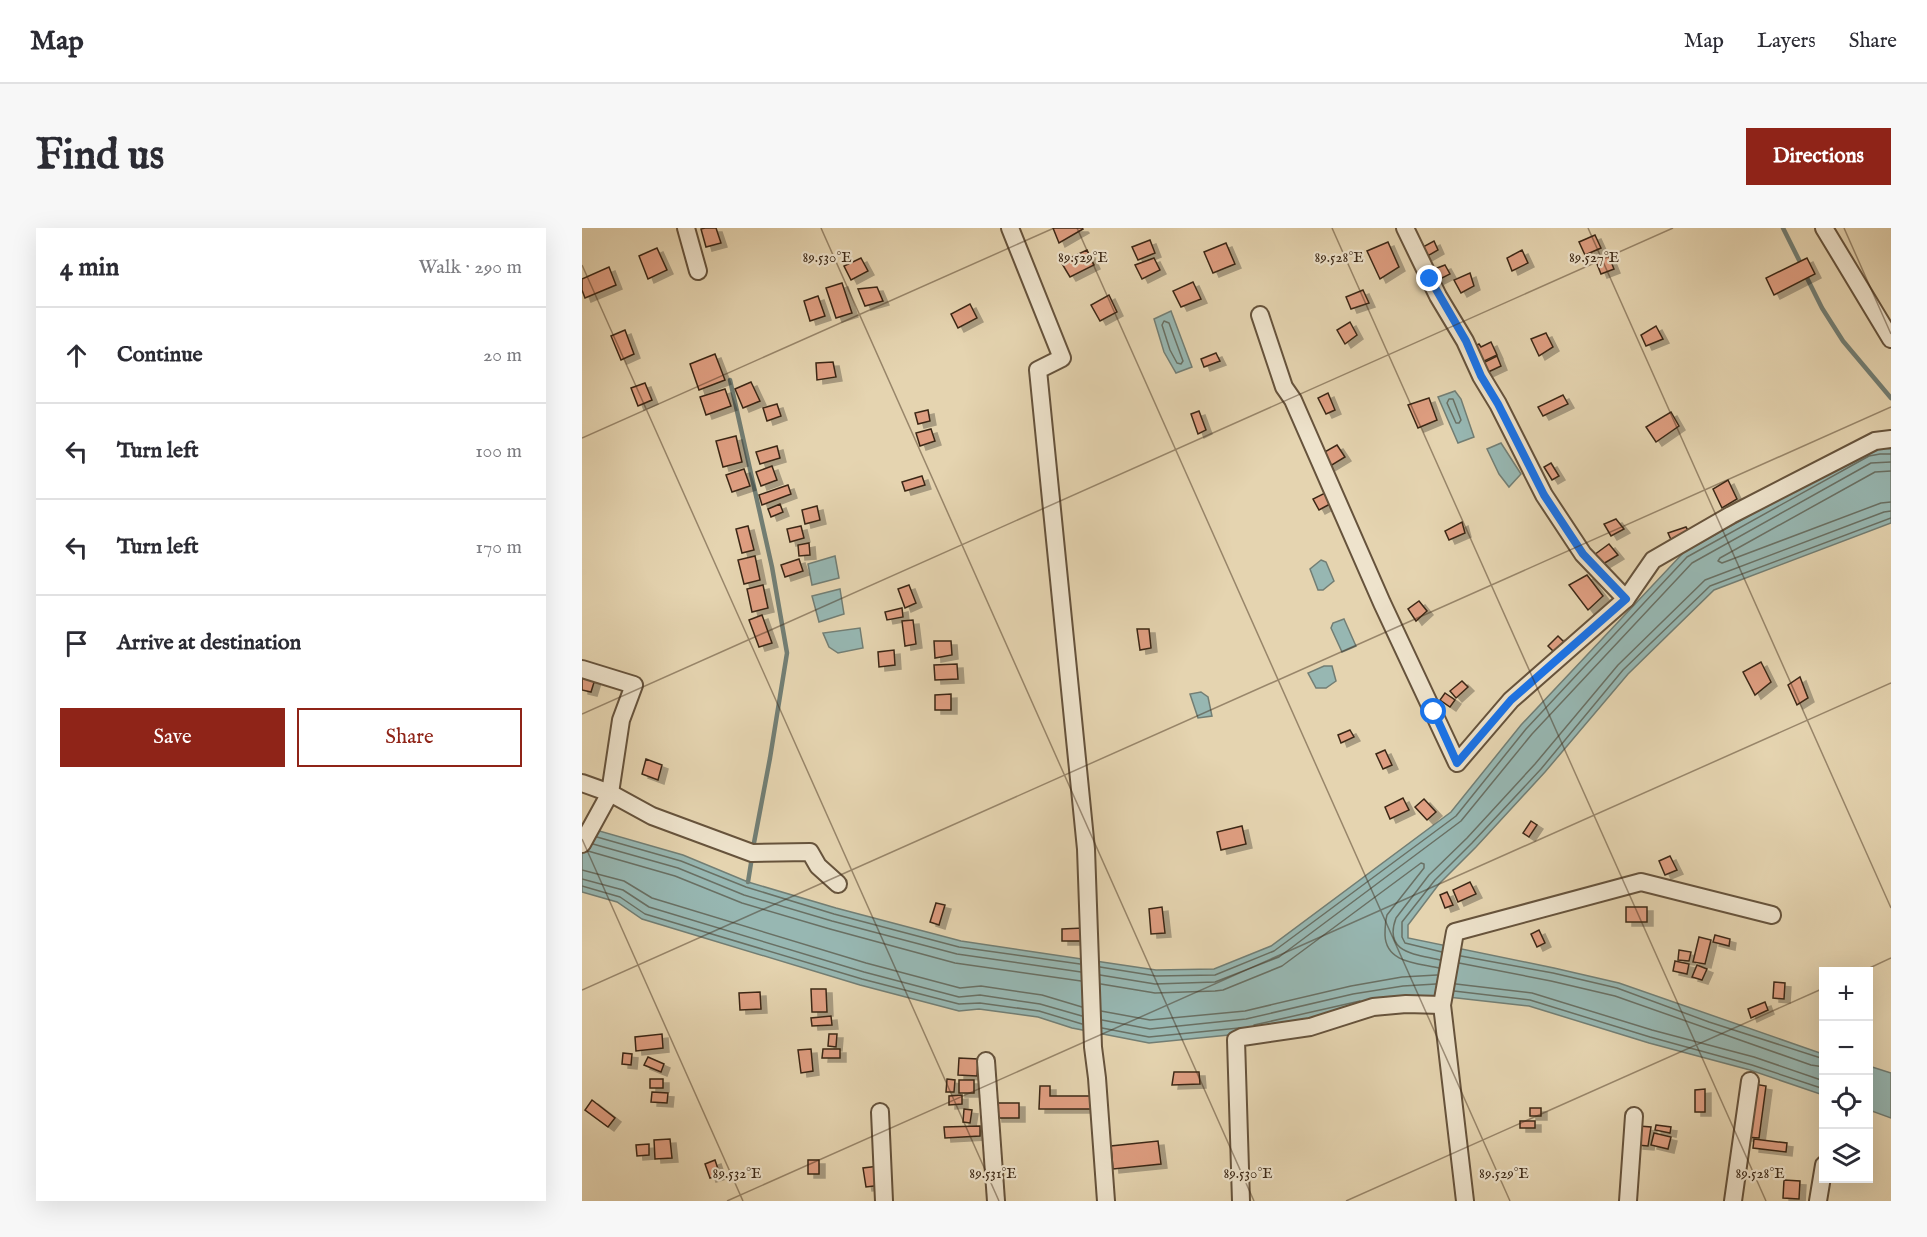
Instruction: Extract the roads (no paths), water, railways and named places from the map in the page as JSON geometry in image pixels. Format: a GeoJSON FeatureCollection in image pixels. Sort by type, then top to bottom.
{"type":"FeatureCollection","features":[{"type":"Feature","properties":{"kind":"street"},"geometry":{"type":"LineString","coordinates":[[686,228],[698,271]]}},
{"type":"Feature","properties":{"kind":"street"},"geometry":{"type":"LineString","coordinates":[[1010,228],[1062,358],[1038,370],[1086,849],[1093,1047],[1106,1201]]}},
{"type":"Feature","properties":{"kind":"street"},"geometry":{"type":"LineString","coordinates":[[1405,228],[1438,296],[1466,341],[1481,376],[1498,404],[1544,495],[1583,554],[1626,599]]}},
{"type":"Feature","properties":{"kind":"street"},"geometry":{"type":"LineString","coordinates":[[1824,228],[1891,339]]}},
{"type":"Feature","properties":{"kind":"street"},"geometry":{"type":"LineString","coordinates":[[1260,315],[1284,387],[1293,400],[1382,603],[1457,763],[1511,700],[1626,599],[1653,560],[1742,510],[1875,441],[1887,439]]}},
{"type":"Feature","properties":{"kind":"street"},"geometry":{"type":"LineString","coordinates":[[582,669],[634,685],[621,720],[610,793],[582,844]]}},
{"type":"Feature","properties":{"kind":"street"},"geometry":{"type":"LineString","coordinates":[[582,783],[610,793],[652,816],[752,853],[810,852],[818,866],[838,884]]}},
{"type":"Feature","properties":{"kind":"street"},"geometry":{"type":"LineString","coordinates":[[1464,1201],[1443,1003],[1455,932],[1641,882],[1772,915]]}},
{"type":"Feature","properties":{"kind":"street"},"geometry":{"type":"LineString","coordinates":[[1241,1201],[1236,1040],[1242,1037],[1310,1027],[1373,1007],[1443,1003]]}},
{"type":"Feature","properties":{"kind":"street"},"geometry":{"type":"LineString","coordinates":[[986,1061],[996,1201]]}},
{"type":"Feature","properties":{"kind":"street"},"geometry":{"type":"LineString","coordinates":[[1733,1201],[1750,1081]]}},
{"type":"Feature","properties":{"kind":"street"},"geometry":{"type":"LineString","coordinates":[[880,1112],[884,1201]]}},
{"type":"Feature","properties":{"kind":"street"},"geometry":{"type":"LineString","coordinates":[[1628,1201],[1634,1116]]}},
{"type":"Feature","properties":{"kind":"street"},"geometry":{"type":"LineString","coordinates":[[1818,1201],[1821,1183]]}},
{"type":"Feature","properties":{"kind":"water"},"geometry":{"type":"Polygon","coordinates":[[[1171,311],[1192,367],[1176,373],[1164,352],[1154,319],[1171,311]]]}},
{"type":"Feature","properties":{"kind":"water"},"geometry":{"type":"Polygon","coordinates":[[[1455,391],[1461,399],[1474,437],[1458,443],[1438,397],[1455,391]]]}},
{"type":"Feature","properties":{"kind":"water"},"geometry":{"type":"Polygon","coordinates":[[[1501,443],[1521,474],[1509,487],[1499,474],[1487,449],[1501,443]]]}},
{"type":"Feature","properties":{"kind":"water"},"geometry":{"type":"Polygon","coordinates":[[[1891,449],[1891,523],[1714,590],[1628,674],[1545,772],[1439,884],[1408,925],[1408,938],[1619,983],[1819,1053],[1819,1094],[1750,1070],[1649,1043],[1529,1006],[1448,997],[1355,1008],[1249,1033],[1149,1043],[1072,1028],[1038,1017],[979,1009],[959,1011],[860,985],[642,919],[617,902],[582,892],[582,826],[683,855],[748,882],[961,941],[1156,970],[1214,969],[1271,946],[1451,812],[1521,725],[1684,552],[1867,450],[1891,449]]]}},
{"type":"Feature","properties":{"kind":"water"},"geometry":{"type":"Polygon","coordinates":[[[835,556],[839,578],[812,585],[808,564],[835,556]]]}},
{"type":"Feature","properties":{"kind":"water"},"geometry":{"type":"Polygon","coordinates":[[[1321,560],[1326,562],[1334,581],[1323,590],[1318,590],[1310,569],[1321,560]]]}},
{"type":"Feature","properties":{"kind":"water"},"geometry":{"type":"Polygon","coordinates":[[[840,589],[844,614],[819,622],[812,596],[840,589]]]}},
{"type":"Feature","properties":{"kind":"water"},"geometry":{"type":"Polygon","coordinates":[[[1344,619],[1356,646],[1342,652],[1331,628],[1333,623],[1344,619]]]}},
{"type":"Feature","properties":{"kind":"water"},"geometry":{"type":"Polygon","coordinates":[[[860,628],[863,648],[838,653],[829,647],[823,633],[860,628]]]}},
{"type":"Feature","properties":{"kind":"water"},"geometry":{"type":"Polygon","coordinates":[[[1324,666],[1332,666],[1336,681],[1326,688],[1316,688],[1308,673],[1324,666]]]}},
{"type":"Feature","properties":{"kind":"water"},"geometry":{"type":"Polygon","coordinates":[[[1201,692],[1208,697],[1212,716],[1198,718],[1190,694],[1201,692]]]}},
{"type":"Feature","properties":{"kind":"water"},"geometry":{"type":"Polygon","coordinates":[[[1873,1067],[1891,1073],[1891,1118],[1873,1111],[1873,1067]]]}},
{"type":"Feature","properties":{"kind":"waterway"},"geometry":{"type":"LineString","coordinates":[[1783,228],[1802,266]]}},
{"type":"Feature","properties":{"kind":"waterway"},"geometry":{"type":"LineString","coordinates":[[1805,274],[1822,308],[1843,341],[1891,398]]}},
{"type":"Feature","properties":{"kind":"waterway"},"geometry":{"type":"LineString","coordinates":[[730,380],[772,567],[787,653],[753,848]]}},
{"type":"Feature","properties":{"kind":"waterway"},"geometry":{"type":"LineString","coordinates":[[748,882],[752,857]]}}]}
